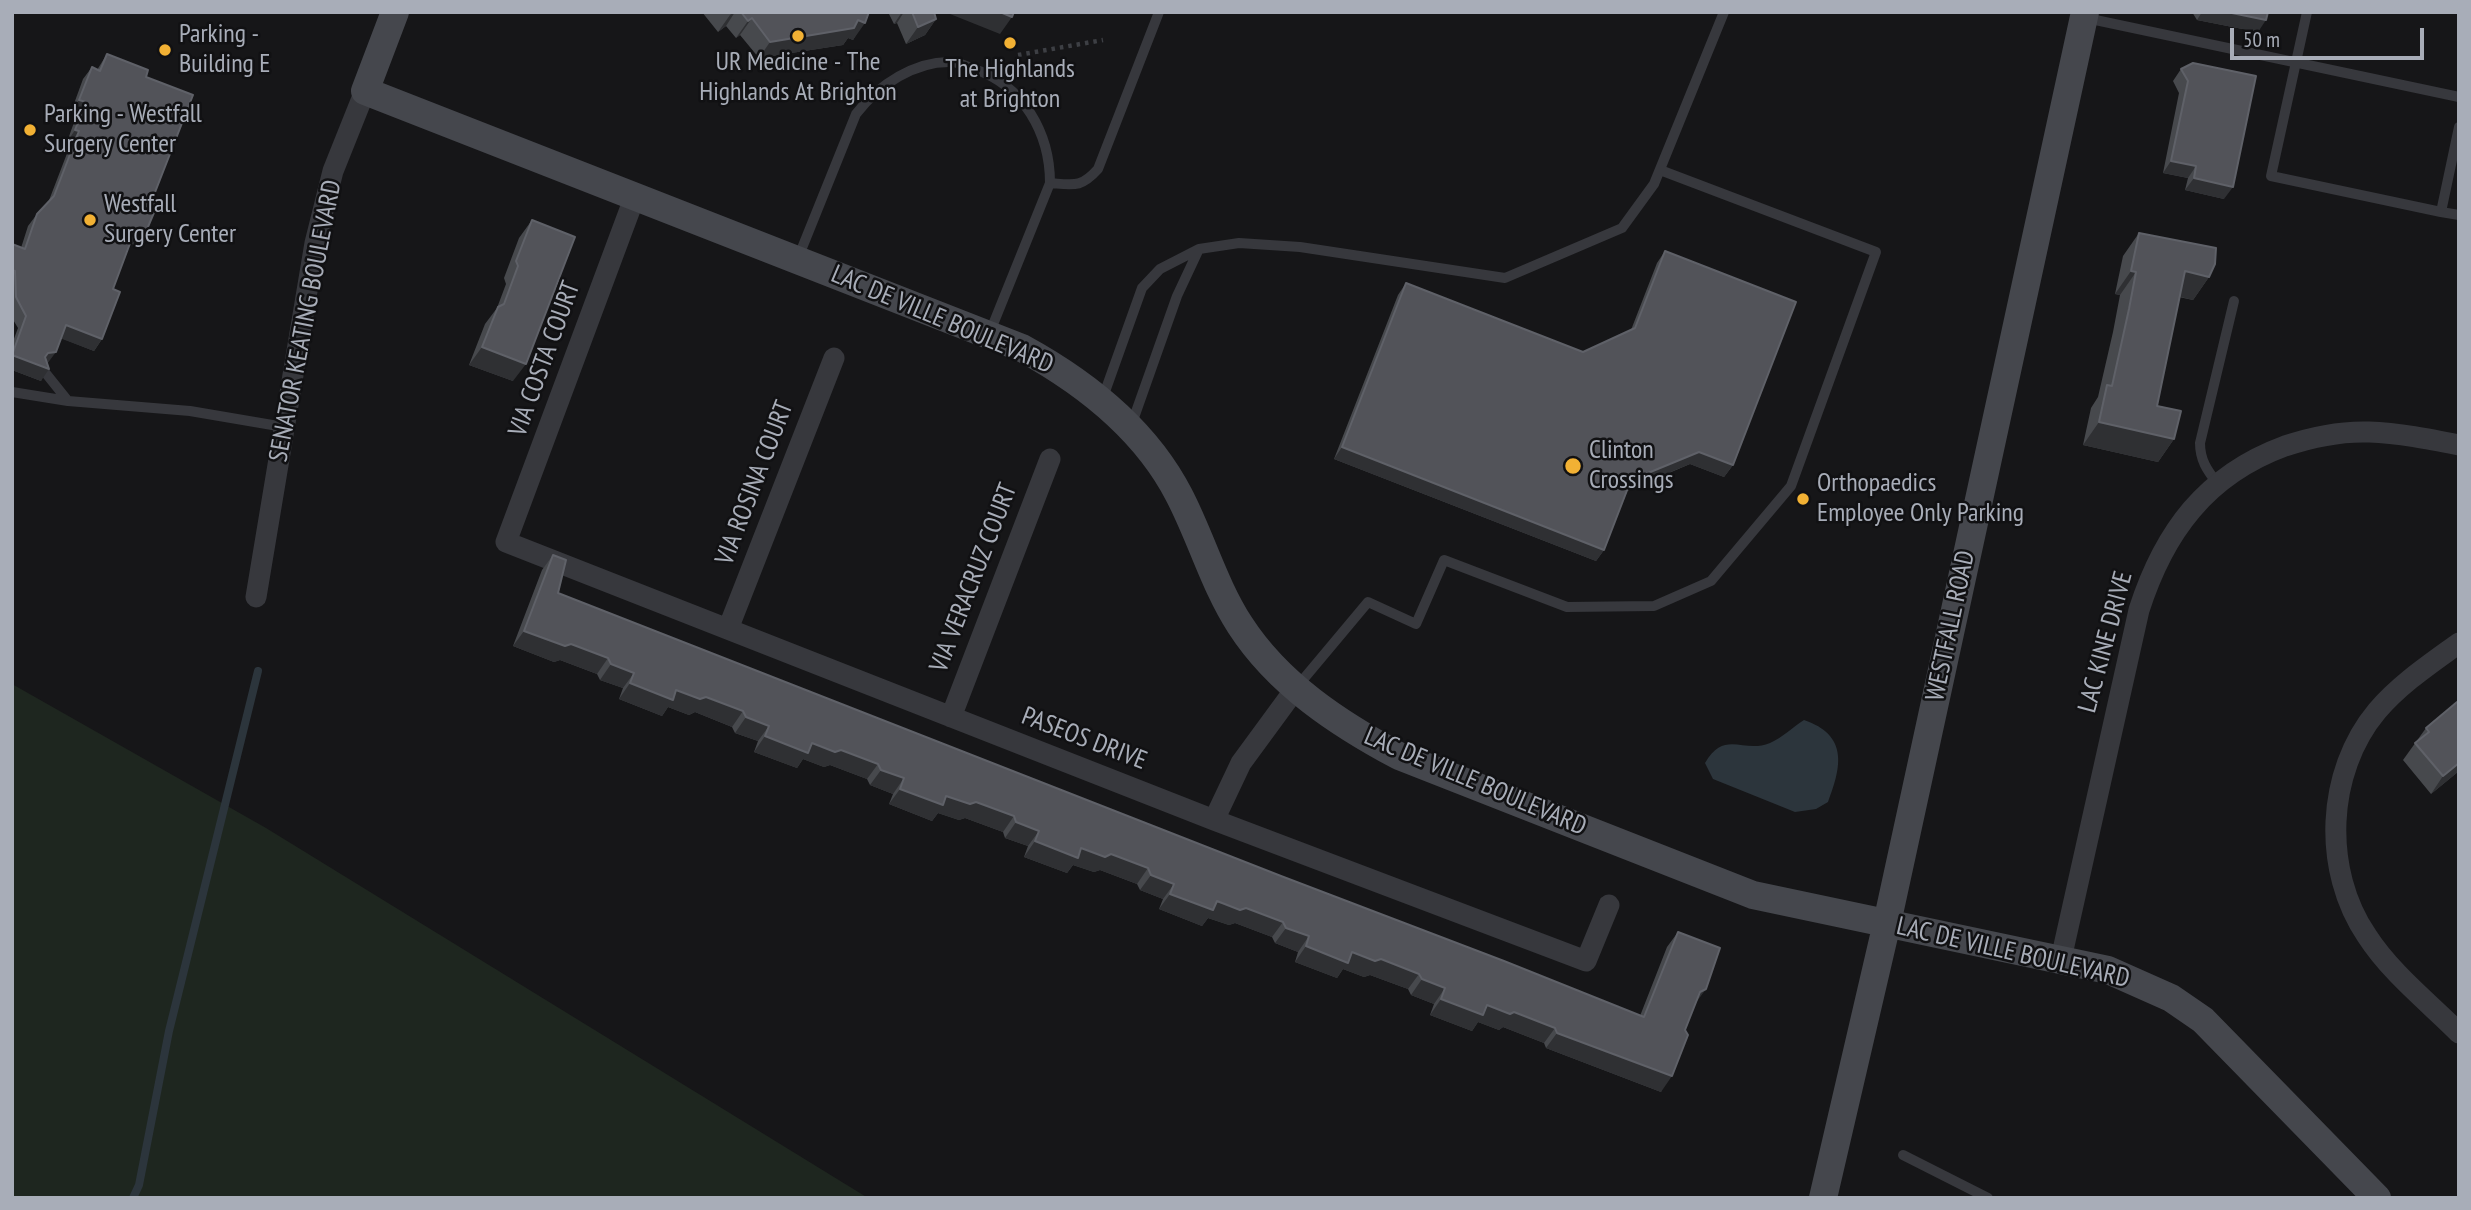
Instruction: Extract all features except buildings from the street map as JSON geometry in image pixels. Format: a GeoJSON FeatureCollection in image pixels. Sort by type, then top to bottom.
{"type":"FeatureCollection","features":[{"type":"Feature","properties":{"kind":"street","name":"SENATOR KEATING BOULEVARD"},"geometry":{"type":"LineString","coordinates":[[256,597],[315,243],[333,171],[395,12]]}},
{"type":"Feature","properties":{"kind":"street","name":"WESTFALL ROAD"},"geometry":{"type":"LineString","coordinates":[[1823,1198],[1887,923],[2084,15]]}},
{"type":"Feature","properties":{"kind":"street","name":"LAC DE VILLE BOULEVARD"},"geometry":{"type":"LineString","coordinates":[[365,91],[1022,348],[1056,366],[1102,400],[1153,455],[1179,494],[1225,598],[1260,652],[1296,688],[1358,734],[1412,761],[1753,895],[2061,959],[2108,970],[2145,985],[2171,998],[2203,1020],[2377,1198]]}},
{"type":"Feature","properties":{"kind":"street","name":"VIA COSTA COURT"},"geometry":{"type":"LineString","coordinates":[[506,542],[635,196]]}},
{"type":"Feature","properties":{"kind":"street","name":"VIA ROSINA COURT"},"geometry":{"type":"LineString","coordinates":[[728,629],[834,358]]}},
{"type":"Feature","properties":{"kind":"street","name":"LAC KINE DRIVE"},"geometry":{"type":"LineString","coordinates":[[2061,959],[2139,610],[2148,581],[2175,530],[2217,483],[2247,463],[2271,452],[2326,435],[2367,432],[2400,434],[2459,445]]}},
{"type":"Feature","properties":{"kind":"street","name":"VIA VERACRUZ COURT"},"geometry":{"type":"LineString","coordinates":[[951,717],[1050,459]]}},
{"type":"Feature","properties":{"kind":"street","name":"PASEOS DRIVE"},"geometry":{"type":"LineString","coordinates":[[506,542],[1214,820],[1586,961],[1609,905]]}},
{"type":"Feature","properties":{"kind":"street"},"geometry":{"type":"LineString","coordinates":[[2459,643],[2405,682],[2377,711],[2356,740],[2342,778],[2335,817],[2338,861],[2350,903],[2366,935],[2383,957],[2459,1033]]}},
{"type":"Feature","properties":{"kind":"street"},"geometry":{"type":"LineString","coordinates":[[1214,820],[1241,763],[1296,688]]}},
{"type":"Feature","properties":{"kind":"lane"},"geometry":{"type":"LineString","coordinates":[[1050,183],[1076,186],[1088,180],[1098,169],[1159,12]]}},
{"type":"Feature","properties":{"kind":"lane"},"geometry":{"type":"LineString","coordinates":[[1102,400],[1142,288],[1160,269],[1199,249],[1240,243],[1300,247],[1505,278],[1622,228],[1654,184],[1724,12]]}},
{"type":"Feature","properties":{"kind":"lane"},"geometry":{"type":"LineString","coordinates":[[2307,12],[2271,176],[2459,215]]}},
{"type":"Feature","properties":{"kind":"lane"},"geometry":{"type":"LineString","coordinates":[[2084,15],[2459,97]]}},
{"type":"Feature","properties":{"kind":"lane"},"geometry":{"type":"LineString","coordinates":[[797,260],[856,114],[885,84],[919,67],[954,62],[986,73],[1018,96],[1038,127],[1050,160],[1050,183],[989,335]]}},
{"type":"Feature","properties":{"kind":"lane"},"geometry":{"type":"LineString","coordinates":[[2441,212],[2459,127]]}},
{"type":"Feature","properties":{"kind":"lane"},"geometry":{"type":"LineString","coordinates":[[1296,688],[1368,602],[1416,624],[1444,560],[1566,607],[1654,606],[1711,581],[1791,486],[1876,252],[1660,170]]}},
{"type":"Feature","properties":{"kind":"lane"},"geometry":{"type":"LineString","coordinates":[[1130,428],[1177,296],[1199,249]]}},
{"type":"Feature","properties":{"kind":"lane"},"geometry":{"type":"LineString","coordinates":[[2217,483],[2206,469],[2200,455],[2200,443],[2234,301]]}},
{"type":"Feature","properties":{"kind":"lane"},"geometry":{"type":"LineString","coordinates":[[44,371],[68,401]]}},
{"type":"Feature","properties":{"kind":"lane"},"geometry":{"type":"LineString","coordinates":[[12,393],[68,401],[190,411],[285,427]]}},
{"type":"Feature","properties":{"kind":"lane"},"geometry":{"type":"LineString","coordinates":[[1903,1155],[1988,1198]]}},
{"type":"Feature","properties":{"kind":"path"},"geometry":{"type":"LineString","coordinates":[[1018,55],[1103,40]]}},
{"type":"Feature","properties":{"kind":"shaded area"},"geometry":{"type":"Polygon","coordinates":[[[12,684],[266,828],[868,1198],[12,1198],[12,684]]]}},
{"type":"Feature","properties":{"kind":"shaded area"},"geometry":{"type":"Polygon","coordinates":[[[1804,720],[1828,734],[1838,753],[1836,776],[1828,802],[1816,809],[1795,812],[1713,779],[1705,763],[1720,747],[1735,744],[1760,746],[1770,743],[1804,720]]]}},
{"type":"Feature","properties":{"kind":"waterway"},"geometry":{"type":"LineString","coordinates":[[133,1198],[139,1185],[169,1031],[258,671]]}},
{"type":"Feature","properties":{"kind":"place","name":"UR Medicine - The Highlands At Brighton"},"geometry":{"type":"Point","coordinates":[798,36]}},
{"type":"Feature","properties":{"kind":"place","name":"The Highlands at Brighton"},"geometry":{"type":"Point","coordinates":[1010,43]}},
{"type":"Feature","properties":{"kind":"place","name":"Parking - Building E"},"geometry":{"type":"Point","coordinates":[165,50]}},
{"type":"Feature","properties":{"kind":"place","name":"Parking - Westfall Surgery Center"},"geometry":{"type":"Point","coordinates":[30,130]}},
{"type":"Feature","properties":{"kind":"place","name":"Westfall Surgery Center"},"geometry":{"type":"Point","coordinates":[90,220]}},
{"type":"Feature","properties":{"kind":"place","name":"Clinton Crossings"},"geometry":{"type":"Point","coordinates":[1573,466]}},
{"type":"Feature","properties":{"kind":"place","name":"Orthopaedics Employee Only Parking"},"geometry":{"type":"Point","coordinates":[1803,499]}}]}
